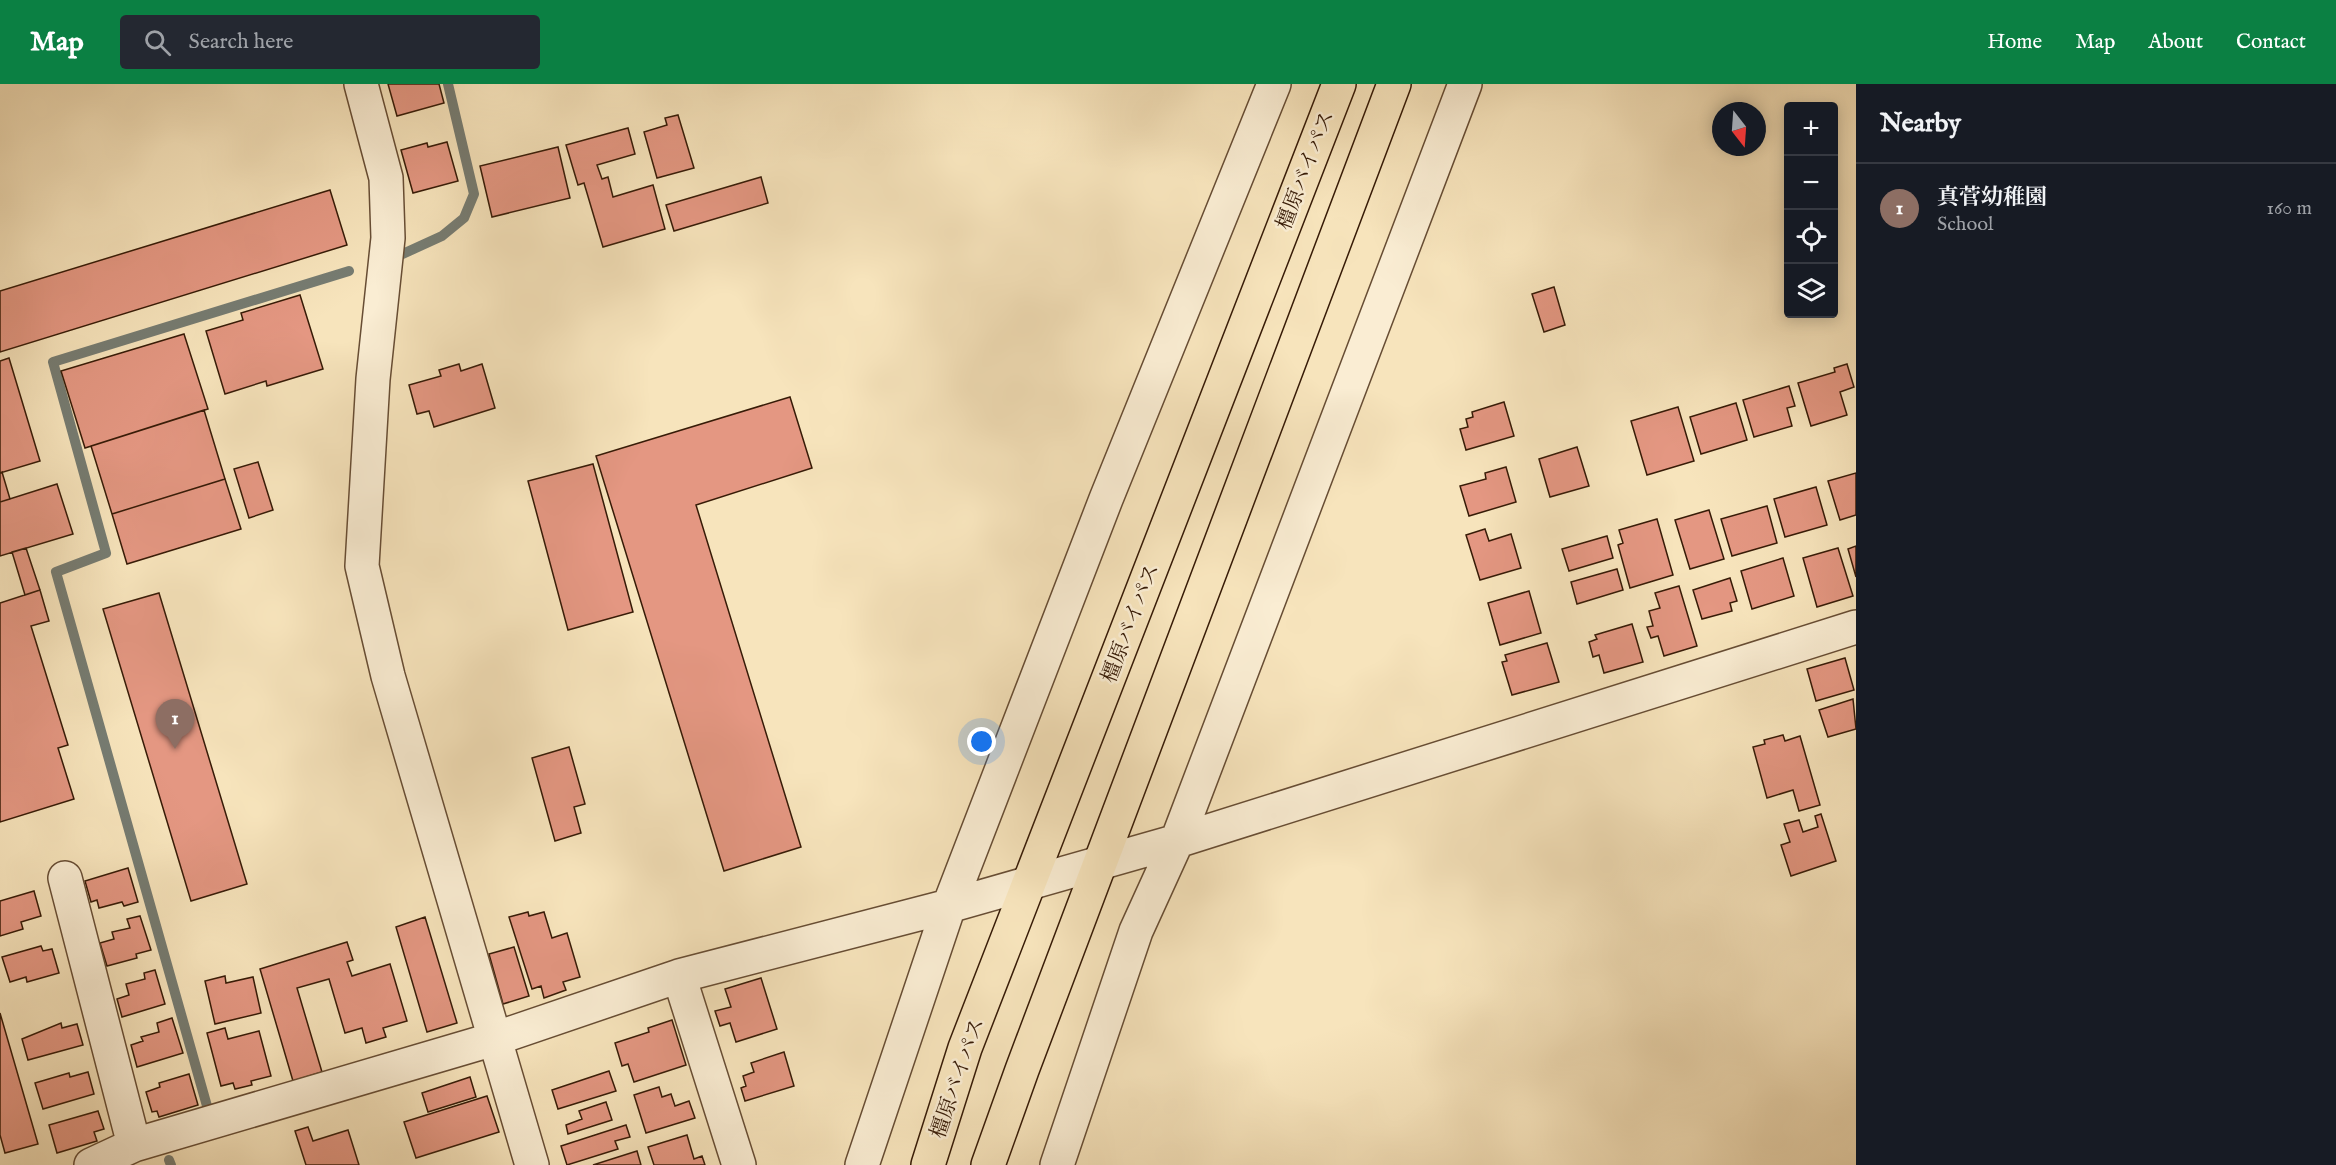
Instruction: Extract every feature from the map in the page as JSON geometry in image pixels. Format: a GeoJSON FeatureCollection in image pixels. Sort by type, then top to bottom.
{"type":"FeatureCollection","features":[{"type":"Feature","properties":{"kind":"highway","name":"橿原バイパス"},"geometry":{"type":"LineString","coordinates":[[928,1165],[965,1048],[1339,84]]}},
{"type":"Feature","properties":{"kind":"highway"},"geometry":{"type":"LineString","coordinates":[[988,1165],[1394,85]]}},
{"type":"Feature","properties":{"kind":"street"},"geometry":{"type":"LineString","coordinates":[[362,84],[386,178],[388,238],[373,379],[362,566],[388,676],[532,1165]]}},
{"type":"Feature","properties":{"kind":"street"},"geometry":{"type":"LineString","coordinates":[[862,1165],[949,906],[1106,500],[1274,84]]}},
{"type":"Feature","properties":{"kind":"street"},"geometry":{"type":"LineString","coordinates":[[1057,1165],[1136,931],[1177,840],[1465,84]]}},
{"type":"Feature","properties":{"kind":"street"},"geometry":{"type":"LineString","coordinates":[[92,1165],[134,1145],[494,1039],[679,976],[949,906],[1100,863],[1856,627]]}},
{"type":"Feature","properties":{"kind":"street"},"geometry":{"type":"LineString","coordinates":[[65,878],[134,1145]]}},
{"type":"Feature","properties":{"kind":"street"},"geometry":{"type":"LineString","coordinates":[[679,976],[739,1165]]}},
{"type":"Feature","properties":{"kind":"building"},"geometry":{"type":"Polygon","coordinates":[[[388,84],[439,84],[444,103],[397,116],[388,84]]]}},
{"type":"Feature","properties":{"kind":"building"},"geometry":{"type":"Polygon","coordinates":[[[678,115],[694,168],[657,178],[644,132],[667,125],[665,118],[678,115]]]}},
{"type":"Feature","properties":{"kind":"building"},"geometry":{"type":"Polygon","coordinates":[[[628,128],[635,154],[597,165],[602,179],[608,177],[613,197],[653,185],[665,229],[603,247],[584,183],[578,185],[566,145],[628,128]]]}},
{"type":"Feature","properties":{"kind":"building"},"geometry":{"type":"Polygon","coordinates":[[[447,142],[458,181],[413,193],[401,150],[427,143],[428,147],[447,142]]]}},
{"type":"Feature","properties":{"kind":"building"},"geometry":{"type":"Polygon","coordinates":[[[558,147],[570,198],[492,217],[480,166],[558,147]]]}},
{"type":"Feature","properties":{"kind":"building"},"geometry":{"type":"Polygon","coordinates":[[[761,177],[768,203],[674,231],[666,205],[761,177]]]}},
{"type":"Feature","properties":{"kind":"building"},"geometry":{"type":"Polygon","coordinates":[[[330,190],[347,245],[0,352],[0,291],[330,190]]]}},
{"type":"Feature","properties":{"kind":"building"},"geometry":{"type":"Polygon","coordinates":[[[1554,287],[1565,325],[1544,332],[1532,294],[1554,287]]]}},
{"type":"Feature","properties":{"kind":"building"},"geometry":{"type":"Polygon","coordinates":[[[300,295],[323,369],[267,386],[266,381],[225,394],[206,331],[243,320],[241,313],[300,295]]]}},
{"type":"Feature","properties":{"kind":"building"},"geometry":{"type":"Polygon","coordinates":[[[184,334],[208,409],[85,448],[61,371],[184,334]]]}},
{"type":"Feature","properties":{"kind":"building"},"geometry":{"type":"Polygon","coordinates":[[[9,358],[40,461],[0,473],[0,361],[9,358]]]}},
{"type":"Feature","properties":{"kind":"building"},"geometry":{"type":"Polygon","coordinates":[[[459,364],[461,371],[482,364],[495,408],[434,427],[429,411],[417,414],[409,385],[441,376],[439,370],[459,364]]]}},
{"type":"Feature","properties":{"kind":"building"},"geometry":{"type":"Polygon","coordinates":[[[1847,364],[1854,387],[1840,392],[1847,415],[1811,426],[1798,383],[1835,372],[1834,368],[1847,364]]]}},
{"type":"Feature","properties":{"kind":"building"},"geometry":{"type":"Polygon","coordinates":[[[1789,386],[1795,406],[1787,408],[1792,426],[1754,437],[1743,400],[1789,386]]]}},
{"type":"Feature","properties":{"kind":"building"},"geometry":{"type":"Polygon","coordinates":[[[790,397],[812,468],[696,505],[801,847],[724,871],[596,456],[790,397]]]}},
{"type":"Feature","properties":{"kind":"building"},"geometry":{"type":"Polygon","coordinates":[[[1504,402],[1514,436],[1466,450],[1460,429],[1468,427],[1466,419],[1473,417],[1472,412],[1504,402]]]}},
{"type":"Feature","properties":{"kind":"building"},"geometry":{"type":"Polygon","coordinates":[[[1736,403],[1747,440],[1701,454],[1690,417],[1736,403]]]}},
{"type":"Feature","properties":{"kind":"building"},"geometry":{"type":"Polygon","coordinates":[[[1678,407],[1694,461],[1647,475],[1631,421],[1678,407]]]}},
{"type":"Feature","properties":{"kind":"building"},"geometry":{"type":"Polygon","coordinates":[[[204,410],[225,479],[112,514],[91,446],[204,410]]]}},
{"type":"Feature","properties":{"kind":"building"},"geometry":{"type":"Polygon","coordinates":[[[1577,447],[1589,486],[1550,497],[1539,459],[1577,447]]]}},
{"type":"Feature","properties":{"kind":"building"},"geometry":{"type":"Polygon","coordinates":[[[258,462],[273,510],[249,518],[234,469],[258,462]]]}},
{"type":"Feature","properties":{"kind":"building"},"geometry":{"type":"Polygon","coordinates":[[[593,464],[633,612],[568,630],[528,481],[593,464]]]}},
{"type":"Feature","properties":{"kind":"building"},"geometry":{"type":"Polygon","coordinates":[[[1506,467],[1516,502],[1469,516],[1460,486],[1486,479],[1485,473],[1506,467]]]}},
{"type":"Feature","properties":{"kind":"building"},"geometry":{"type":"Polygon","coordinates":[[[2,472],[10,499],[0,502],[0,473],[2,472]]]}},
{"type":"Feature","properties":{"kind":"building"},"geometry":{"type":"Polygon","coordinates":[[[1856,473],[1856,515],[1840,520],[1828,481],[1856,473]]]}},
{"type":"Feature","properties":{"kind":"building"},"geometry":{"type":"Polygon","coordinates":[[[225,479],[241,529],[127,564],[112,514],[225,479]]]}},
{"type":"Feature","properties":{"kind":"building"},"geometry":{"type":"Polygon","coordinates":[[[57,484],[73,534],[0,556],[0,502],[57,484]]]}},
{"type":"Feature","properties":{"kind":"building"},"geometry":{"type":"Polygon","coordinates":[[[1816,487],[1827,525],[1785,537],[1774,499],[1816,487]]]}},
{"type":"Feature","properties":{"kind":"building"},"geometry":{"type":"Polygon","coordinates":[[[1767,506],[1777,543],[1732,556],[1721,519],[1767,506]]]}},
{"type":"Feature","properties":{"kind":"building"},"geometry":{"type":"Polygon","coordinates":[[[1709,510],[1724,559],[1690,569],[1675,520],[1709,510]]]}},
{"type":"Feature","properties":{"kind":"building"},"geometry":{"type":"Polygon","coordinates":[[[1657,519],[1673,575],[1630,588],[1618,545],[1623,543],[1619,530],[1657,519]]]}},
{"type":"Feature","properties":{"kind":"building"},"geometry":{"type":"Polygon","coordinates":[[[1485,529],[1489,541],[1511,534],[1521,568],[1480,580],[1466,535],[1485,529]]]}},
{"type":"Feature","properties":{"kind":"building"},"geometry":{"type":"Polygon","coordinates":[[[1607,536],[1613,558],[1569,571],[1562,549],[1607,536]]]}},
{"type":"Feature","properties":{"kind":"building"},"geometry":{"type":"Polygon","coordinates":[[[1856,546],[1856,577],[1848,549],[1856,546]]]}},
{"type":"Feature","properties":{"kind":"building"},"geometry":{"type":"Polygon","coordinates":[[[26,548],[40,590],[25,595],[12,552],[26,548]]]}},
{"type":"Feature","properties":{"kind":"building"},"geometry":{"type":"Polygon","coordinates":[[[1838,548],[1853,596],[1817,607],[1803,558],[1838,548]]]}},
{"type":"Feature","properties":{"kind":"building"},"geometry":{"type":"Polygon","coordinates":[[[1783,558],[1794,596],[1752,609],[1741,571],[1783,558]]]}},
{"type":"Feature","properties":{"kind":"building"},"geometry":{"type":"Polygon","coordinates":[[[1617,569],[1623,590],[1577,604],[1571,582],[1617,569]]]}},
{"type":"Feature","properties":{"kind":"building"},"geometry":{"type":"Polygon","coordinates":[[[1730,578],[1737,601],[1730,603],[1732,611],[1702,619],[1693,590],[1730,578]]]}},
{"type":"Feature","properties":{"kind":"building"},"geometry":{"type":"Polygon","coordinates":[[[1679,586],[1697,646],[1664,656],[1658,636],[1651,638],[1647,627],[1653,626],[1649,611],[1660,608],[1655,593],[1679,586]]]}},
{"type":"Feature","properties":{"kind":"building"},"geometry":{"type":"Polygon","coordinates":[[[40,590],[49,621],[31,626],[68,745],[58,748],[74,799],[0,822],[0,603],[40,590]]]}},
{"type":"Feature","properties":{"kind":"building"},"geometry":{"type":"Polygon","coordinates":[[[1529,591],[1541,633],[1500,645],[1488,603],[1529,591]]]}},
{"type":"Feature","properties":{"kind":"building"},"geometry":{"type":"Polygon","coordinates":[[[159,593],[247,884],[191,901],[103,609],[159,593]]]}},
{"type":"Feature","properties":{"kind":"building"},"geometry":{"type":"Polygon","coordinates":[[[1632,624],[1643,662],[1604,673],[1599,655],[1593,657],[1589,642],[1597,639],[1595,635],[1632,624]]]}},
{"type":"Feature","properties":{"kind":"building"},"geometry":{"type":"Polygon","coordinates":[[[1547,643],[1559,682],[1512,695],[1502,662],[1507,661],[1505,655],[1547,643]]]}},
{"type":"Feature","properties":{"kind":"building"},"geometry":{"type":"Polygon","coordinates":[[[1845,658],[1854,690],[1816,701],[1807,669],[1845,658]]]}},
{"type":"Feature","properties":{"kind":"building"},"geometry":{"type":"Polygon","coordinates":[[[1853,699],[1856,729],[1828,737],[1819,710],[1853,699]]]}},
{"type":"Feature","properties":{"kind":"building"},"geometry":{"type":"Polygon","coordinates":[[[1783,735],[1785,741],[1800,736],[1820,805],[1799,811],[1793,790],[1767,798],[1753,747],[1765,744],[1764,740],[1783,735]]]}},
{"type":"Feature","properties":{"kind":"building"},"geometry":{"type":"Polygon","coordinates":[[[569,747],[585,804],[574,807],[581,833],[555,841],[532,758],[569,747]]]}},
{"type":"Feature","properties":{"kind":"building"},"geometry":{"type":"Polygon","coordinates":[[[1821,814],[1836,861],[1791,876],[1781,845],[1790,842],[1784,824],[1799,820],[1803,832],[1818,827],[1815,816],[1821,814]]]}},
{"type":"Feature","properties":{"kind":"building"},"geometry":{"type":"Polygon","coordinates":[[[128,868],[138,902],[124,906],[122,902],[99,908],[97,900],[91,902],[85,881],[128,868]]]}},
{"type":"Feature","properties":{"kind":"building"},"geometry":{"type":"Polygon","coordinates":[[[34,891],[41,916],[21,922],[23,929],[0,936],[0,901],[34,891]]]}},
{"type":"Feature","properties":{"kind":"building"},"geometry":{"type":"Polygon","coordinates":[[[528,912],[529,916],[544,912],[552,938],[567,933],[580,977],[563,982],[566,990],[544,998],[541,986],[532,989],[509,917],[528,912]]]}},
{"type":"Feature","properties":{"kind":"building"},"geometry":{"type":"Polygon","coordinates":[[[140,916],[151,950],[136,954],[137,958],[107,966],[100,943],[114,939],[112,932],[130,928],[127,919],[140,916]]]}},
{"type":"Feature","properties":{"kind":"building"},"geometry":{"type":"Polygon","coordinates":[[[425,917],[457,1023],[427,1032],[396,927],[425,917]]]}},
{"type":"Feature","properties":{"kind":"building"},"geometry":{"type":"Polygon","coordinates":[[[347,942],[353,960],[347,962],[352,976],[390,964],[407,1021],[383,1028],[386,1037],[366,1043],[362,1028],[345,1033],[329,979],[297,988],[322,1072],[293,1081],[260,969],[347,942]]]}},
{"type":"Feature","properties":{"kind":"building"},"geometry":{"type":"Polygon","coordinates":[[[41,946],[43,951],[52,949],[59,973],[27,982],[26,977],[10,982],[2,957],[41,946]]]}},
{"type":"Feature","properties":{"kind":"building"},"geometry":{"type":"Polygon","coordinates":[[[514,947],[529,996],[503,1004],[489,954],[514,947]]]}},
{"type":"Feature","properties":{"kind":"building"},"geometry":{"type":"Polygon","coordinates":[[[155,970],[165,1004],[122,1017],[117,999],[129,995],[126,984],[145,979],[144,973],[155,970]]]}},
{"type":"Feature","properties":{"kind":"building"},"geometry":{"type":"Polygon","coordinates":[[[225,976],[226,983],[253,977],[261,1013],[215,1024],[205,981],[225,976]]]}},
{"type":"Feature","properties":{"kind":"building"},"geometry":{"type":"Polygon","coordinates":[[[761,978],[777,1029],[736,1042],[730,1023],[720,1026],[715,1011],[731,1007],[725,989],[761,978]]]}},
{"type":"Feature","properties":{"kind":"building"},"geometry":{"type":"Polygon","coordinates":[[[0,1013],[38,1144],[5,1153],[0,1135],[0,1013]]]}},
{"type":"Feature","properties":{"kind":"building"},"geometry":{"type":"Polygon","coordinates":[[[172,1018],[183,1053],[137,1067],[131,1045],[143,1041],[141,1037],[159,1032],[157,1023],[172,1018]]]}},
{"type":"Feature","properties":{"kind":"building"},"geometry":{"type":"Polygon","coordinates":[[[672,1020],[686,1065],[634,1082],[628,1064],[622,1066],[615,1043],[649,1032],[648,1028],[672,1020]]]}},
{"type":"Feature","properties":{"kind":"building"},"geometry":{"type":"Polygon","coordinates":[[[61,1023],[62,1028],[77,1024],[83,1045],[28,1060],[22,1039],[61,1023]]]}},
{"type":"Feature","properties":{"kind":"building"},"geometry":{"type":"Polygon","coordinates":[[[225,1028],[228,1039],[259,1031],[271,1076],[251,1081],[252,1085],[235,1089],[233,1083],[221,1086],[207,1033],[225,1028]]]}},
{"type":"Feature","properties":{"kind":"building"},"geometry":{"type":"Polygon","coordinates":[[[784,1052],[794,1086],[745,1101],[741,1088],[746,1086],[743,1076],[754,1072],[751,1063],[784,1052]]]}},
{"type":"Feature","properties":{"kind":"building"},"geometry":{"type":"Polygon","coordinates":[[[609,1071],[616,1091],[558,1109],[552,1090],[609,1071]]]}},
{"type":"Feature","properties":{"kind":"building"},"geometry":{"type":"Polygon","coordinates":[[[88,1072],[94,1094],[43,1109],[35,1083],[69,1073],[70,1077],[88,1072]]]}},
{"type":"Feature","properties":{"kind":"building"},"geometry":{"type":"Polygon","coordinates":[[[189,1074],[198,1105],[159,1117],[157,1111],[152,1112],[146,1092],[160,1087],[159,1083],[189,1074]]]}},
{"type":"Feature","properties":{"kind":"building"},"geometry":{"type":"Polygon","coordinates":[[[470,1077],[476,1097],[428,1112],[422,1093],[470,1077]]]}},
{"type":"Feature","properties":{"kind":"building"},"geometry":{"type":"Polygon","coordinates":[[[659,1087],[662,1097],[671,1094],[675,1106],[689,1101],[695,1118],[646,1133],[634,1095],[659,1087]]]}},
{"type":"Feature","properties":{"kind":"building"},"geometry":{"type":"Polygon","coordinates":[[[487,1096],[499,1132],[416,1158],[404,1122],[487,1096]]]}},
{"type":"Feature","properties":{"kind":"building"},"geometry":{"type":"Polygon","coordinates":[[[606,1102],[612,1120],[568,1134],[566,1125],[582,1119],[579,1111],[606,1102]]]}},
{"type":"Feature","properties":{"kind":"building"},"geometry":{"type":"Polygon","coordinates":[[[98,1111],[104,1129],[94,1132],[97,1141],[57,1153],[49,1125],[98,1111]]]}},
{"type":"Feature","properties":{"kind":"building"},"geometry":{"type":"Polygon","coordinates":[[[626,1125],[630,1137],[615,1141],[618,1149],[567,1165],[561,1146],[626,1125]]]}},
{"type":"Feature","properties":{"kind":"building"},"geometry":{"type":"Polygon","coordinates":[[[308,1127],[313,1141],[348,1130],[359,1165],[306,1165],[295,1131],[308,1127]]]}},
{"type":"Feature","properties":{"kind":"building"},"geometry":{"type":"Polygon","coordinates":[[[687,1135],[694,1159],[702,1156],[705,1165],[654,1165],[648,1147],[687,1135]]]}},
{"type":"Feature","properties":{"kind":"building"},"geometry":{"type":"Polygon","coordinates":[[[637,1151],[641,1165],[593,1165],[637,1151]]]}},
{"type":"Feature","properties":{"kind":"waterway"},"geometry":{"type":"LineString","coordinates":[[396,257],[442,236],[464,218],[474,194],[448,84]]}},
{"type":"Feature","properties":{"kind":"waterway"},"geometry":{"type":"LineString","coordinates":[[207,1106],[56,572],[106,553],[53,362],[349,271]]}},
{"type":"Feature","properties":{"kind":"waterway"},"geometry":{"type":"LineString","coordinates":[[169,1160],[171,1165]]}},
{"type":"Feature","properties":{"kind":"place","name":"真菅幼稚園"},"geometry":{"type":"Point","coordinates":[175,749]}}]}
